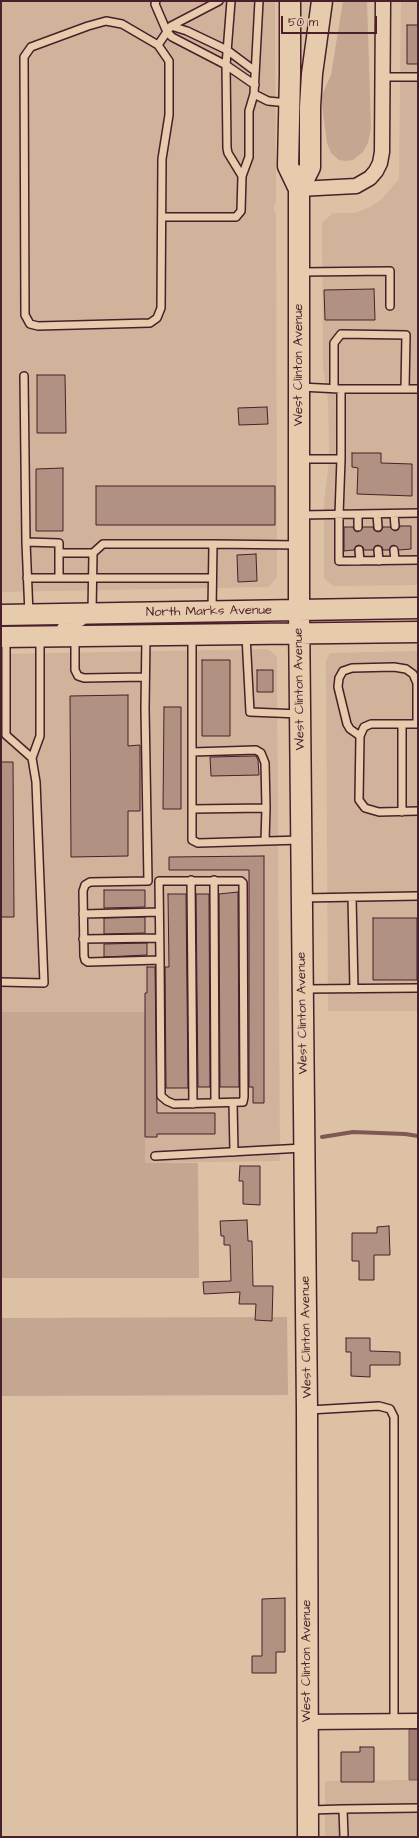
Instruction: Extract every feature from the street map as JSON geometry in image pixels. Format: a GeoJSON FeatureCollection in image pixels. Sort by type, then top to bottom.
{"type":"FeatureCollection","features":[{"type":"Feature","properties":{"kind":"main road","name":"West Clinton Avenue"},"geometry":{"type":"LineString","coordinates":[[290,1],[288,166],[298,189],[299,272],[299,633],[308,1410],[308,1837]]}},
{"type":"Feature","properties":{"kind":"main road","name":"West Clinton Avenue"},"geometry":{"type":"LineString","coordinates":[[298,189],[310,167],[310,107],[312,74],[322,1]]}},
{"type":"Feature","properties":{"kind":"main road","name":"North Marks Avenue"},"geometry":{"type":"LineString","coordinates":[[1,615],[418,608]]}},
{"type":"Feature","properties":{"kind":"main road","name":"North Marks Avenue"},"geometry":{"type":"LineString","coordinates":[[4,637],[418,632]]}},
{"type":"Feature","properties":{"kind":"street"},"geometry":{"type":"LineString","coordinates":[[298,189],[356,186],[370,178],[376,172],[380,163],[382,152],[383,1]]}},
{"type":"Feature","properties":{"kind":"street"},"geometry":{"type":"LineString","coordinates":[[307,1722],[394,1720],[418,1721]]}},
{"type":"Feature","properties":{"kind":"lane"},"geometry":{"type":"LineString","coordinates":[[156,1],[155,4],[169,29],[178,41],[226,65],[254,85]]}},
{"type":"Feature","properties":{"kind":"lane"},"geometry":{"type":"LineString","coordinates":[[158,45],[165,37],[169,29],[220,1]]}},
{"type":"Feature","properties":{"kind":"lane"},"geometry":{"type":"LineString","coordinates":[[231,1],[226,65],[228,153],[242,176]]}},
{"type":"Feature","properties":{"kind":"lane"},"geometry":{"type":"LineString","coordinates":[[162,217],[236,217],[241,211],[242,176],[249,157],[249,111],[254,94],[259,1]]}},
{"type":"Feature","properties":{"kind":"lane"},"geometry":{"type":"LineString","coordinates":[[106,21],[122,24],[158,45],[169,60],[169,115],[162,159],[161,308],[157,318],[150,323],[38,326],[30,324],[25,315],[24,57],[31,48],[88,26],[106,21]]}},
{"type":"Feature","properties":{"kind":"lane"},"geometry":{"type":"LineString","coordinates":[[169,29],[187,31],[227,50],[255,71]]}},
{"type":"Feature","properties":{"kind":"lane"},"geometry":{"type":"LineString","coordinates":[[383,77],[418,77]]}},
{"type":"Feature","properties":{"kind":"lane"},"geometry":{"type":"LineString","coordinates":[[254,94],[268,101],[289,104]]}},
{"type":"Feature","properties":{"kind":"lane"},"geometry":{"type":"LineString","coordinates":[[299,272],[390,271],[390,306]]}},
{"type":"Feature","properties":{"kind":"lane"},"geometry":{"type":"LineString","coordinates":[[405,389],[406,335],[341,334],[334,343],[341,459],[339,561],[418,560]]}},
{"type":"Feature","properties":{"kind":"lane"},"geometry":{"type":"LineString","coordinates":[[24,376],[26,578],[29,614]]}},
{"type":"Feature","properties":{"kind":"lane"},"geometry":{"type":"LineString","coordinates":[[299,387],[418,389]]}},
{"type":"Feature","properties":{"kind":"lane"},"geometry":{"type":"LineString","coordinates":[[299,459],[341,459]]}},
{"type":"Feature","properties":{"kind":"lane"},"geometry":{"type":"LineString","coordinates":[[299,515],[418,513]]}},
{"type":"Feature","properties":{"kind":"lane"},"geometry":{"type":"LineString","coordinates":[[378,514],[378,527]]}},
{"type":"Feature","properties":{"kind":"lane"},"geometry":{"type":"LineString","coordinates":[[394,514],[395,526]]}},
{"type":"Feature","properties":{"kind":"lane"},"geometry":{"type":"LineString","coordinates":[[358,515],[358,527]]}},
{"type":"Feature","properties":{"kind":"lane"},"geometry":{"type":"LineString","coordinates":[[26,542],[59,543],[59,577]]}},
{"type":"Feature","properties":{"kind":"lane"},"geometry":{"type":"LineString","coordinates":[[59,553],[92,553],[103,544],[299,545]]}},
{"type":"Feature","properties":{"kind":"lane"},"geometry":{"type":"LineString","coordinates":[[212,612],[213,544]]}},
{"type":"Feature","properties":{"kind":"lane"},"geometry":{"type":"LineString","coordinates":[[359,550],[360,561]]}},
{"type":"Feature","properties":{"kind":"lane"},"geometry":{"type":"LineString","coordinates":[[378,550],[379,561]]}},
{"type":"Feature","properties":{"kind":"lane"},"geometry":{"type":"LineString","coordinates":[[394,550],[395,560]]}},
{"type":"Feature","properties":{"kind":"lane"},"geometry":{"type":"LineString","coordinates":[[1,982],[44,983],[36,782],[32,758],[40,736],[40,637],[52,628],[69,627],[82,622],[92,613],[92,553]]}},
{"type":"Feature","properties":{"kind":"lane"},"geometry":{"type":"LineString","coordinates":[[26,578],[212,578]]}},
{"type":"Feature","properties":{"kind":"lane"},"geometry":{"type":"LineString","coordinates":[[246,634],[250,712],[300,714]]}},
{"type":"Feature","properties":{"kind":"lane"},"geometry":{"type":"LineString","coordinates":[[146,635],[145,677],[148,881]]}},
{"type":"Feature","properties":{"kind":"lane"},"geometry":{"type":"LineString","coordinates":[[192,635],[192,840],[198,843],[301,840]]}},
{"type":"Feature","properties":{"kind":"lane"},"geometry":{"type":"LineString","coordinates":[[75,636],[75,670],[78,676],[84,678],[145,677]]}},
{"type":"Feature","properties":{"kind":"lane"},"geometry":{"type":"LineString","coordinates":[[4,637],[4,735],[32,758]]}},
{"type":"Feature","properties":{"kind":"lane"},"geometry":{"type":"LineString","coordinates":[[360,736],[346,724],[338,687],[339,678],[343,671],[352,668],[394,667],[406,669],[413,674],[417,683],[417,724],[371,724],[364,727],[360,736],[359,800],[365,808],[379,812],[418,811]]}},
{"type":"Feature","properties":{"kind":"lane"},"geometry":{"type":"LineString","coordinates":[[402,724],[402,812]]}},
{"type":"Feature","properties":{"kind":"lane"},"geometry":{"type":"LineString","coordinates":[[192,752],[256,750],[261,753],[265,763],[265,841]]}},
{"type":"Feature","properties":{"kind":"lane"},"geometry":{"type":"LineString","coordinates":[[192,809],[266,808]]}},
{"type":"Feature","properties":{"kind":"lane"},"geometry":{"type":"LineString","coordinates":[[159,881],[162,1096],[167,1101],[174,1104],[243,1102],[243,883],[238,880],[191,880],[90,882],[85,885],[83,891],[83,939],[85,960],[88,962],[160,960]]}},
{"type":"Feature","properties":{"kind":"lane"},"geometry":{"type":"LineString","coordinates":[[191,880],[193,1104]]}},
{"type":"Feature","properties":{"kind":"lane"},"geometry":{"type":"LineString","coordinates":[[214,880],[215,1103]]}},
{"type":"Feature","properties":{"kind":"lane"},"geometry":{"type":"LineString","coordinates":[[302,898],[418,896]]}},
{"type":"Feature","properties":{"kind":"lane"},"geometry":{"type":"LineString","coordinates":[[352,897],[354,989]]}},
{"type":"Feature","properties":{"kind":"lane"},"geometry":{"type":"LineString","coordinates":[[83,914],[159,912]]}},
{"type":"Feature","properties":{"kind":"lane"},"geometry":{"type":"LineString","coordinates":[[83,939],[159,938]]}},
{"type":"Feature","properties":{"kind":"lane"},"geometry":{"type":"LineString","coordinates":[[303,989],[418,988]]}},
{"type":"Feature","properties":{"kind":"lane"},"geometry":{"type":"LineString","coordinates":[[232,1103],[234,1152]]}},
{"type":"Feature","properties":{"kind":"lane"},"geometry":{"type":"LineString","coordinates":[[155,1156],[305,1147]]}},
{"type":"Feature","properties":{"kind":"lane"},"geometry":{"type":"LineString","coordinates":[[308,1410],[379,1406],[390,1409],[394,1417],[394,1720]]}},
{"type":"Feature","properties":{"kind":"lane"},"geometry":{"type":"LineString","coordinates":[[308,1810],[418,1808]]}},
{"type":"Feature","properties":{"kind":"lane"},"geometry":{"type":"LineString","coordinates":[[343,1809],[344,1837]]}},
{"type":"Feature","properties":{"kind":"shaded area"},"geometry":{"type":"Polygon","coordinates":[[[1,1],[275,1],[276,204],[274,204],[274,212],[276,212],[277,577],[268,587],[1,592],[1,1]]]}},
{"type":"Feature","properties":{"kind":"shaded area"},"geometry":{"type":"Polygon","coordinates":[[[343,1],[367,1],[371,128],[368,143],[363,152],[353,160],[346,161],[339,160],[331,153],[327,143],[322,106],[322,95],[331,75],[343,1]]]}},
{"type":"Feature","properties":{"kind":"shaded area"},"geometry":{"type":"Polygon","coordinates":[[[401,1],[418,1],[418,585],[333,586],[324,578],[324,502],[329,447],[328,400],[323,368],[322,223],[333,213],[355,213],[370,207],[382,199],[399,179],[401,1]]]}},
{"type":"Feature","properties":{"kind":"shaded area"},"geometry":{"type":"Polygon","coordinates":[[[268,649],[277,657],[280,1161],[145,1163],[145,1012],[1,1012],[1,654],[268,649]]]}},
{"type":"Feature","properties":{"kind":"shaded area"},"geometry":{"type":"Polygon","coordinates":[[[418,651],[418,1011],[328,1011],[326,661],[330,653],[418,651]]]}},
{"type":"Feature","properties":{"kind":"shaded area"},"geometry":{"type":"Polygon","coordinates":[[[1,1012],[145,1012],[145,1163],[198,1163],[199,1278],[1,1278],[1,1012]]]}},
{"type":"Feature","properties":{"kind":"shaded area"},"geometry":{"type":"Polygon","coordinates":[[[287,1317],[288,1395],[1,1396],[1,1318],[287,1317]]]}},
{"type":"Feature","properties":{"kind":"shaded area"},"geometry":{"type":"Polygon","coordinates":[[[409,1729],[418,1729],[418,1780],[409,1780],[409,1729]]]}},
{"type":"Feature","properties":{"kind":"shaded area"},"geometry":{"type":"Polygon","coordinates":[[[418,1780],[418,1837],[325,1837],[325,1781],[418,1780]]]}},
{"type":"Feature","properties":{"kind":"building"},"geometry":{"type":"Polygon","coordinates":[[[407,25],[418,25],[418,64],[407,64],[407,25]]]}},
{"type":"Feature","properties":{"kind":"building"},"geometry":{"type":"Polygon","coordinates":[[[374,289],[375,320],[325,320],[324,290],[374,289]]]}},
{"type":"Feature","properties":{"kind":"building"},"geometry":{"type":"Polygon","coordinates":[[[37,375],[65,375],[66,433],[37,433],[37,375]]]}},
{"type":"Feature","properties":{"kind":"building"},"geometry":{"type":"Polygon","coordinates":[[[267,407],[268,424],[239,425],[238,408],[267,407]]]}},
{"type":"Feature","properties":{"kind":"building"},"geometry":{"type":"Polygon","coordinates":[[[352,453],[381,453],[381,463],[412,464],[412,496],[357,494],[358,468],[352,467],[352,453]]]}},
{"type":"Feature","properties":{"kind":"building"},"geometry":{"type":"Polygon","coordinates":[[[63,468],[63,531],[36,531],[36,469],[63,468]]]}},
{"type":"Feature","properties":{"kind":"building"},"geometry":{"type":"Polygon","coordinates":[[[96,486],[275,486],[275,525],[96,525],[96,486]]]}},
{"type":"Feature","properties":{"kind":"building"},"geometry":{"type":"Polygon","coordinates":[[[400,526],[411,526],[411,549],[399,550],[394,545],[391,546],[389,550],[383,550],[382,547],[378,545],[375,546],[373,550],[364,550],[363,547],[359,545],[356,546],[354,550],[344,551],[344,527],[353,527],[355,531],[358,532],[363,527],[373,527],[374,530],[378,532],[381,531],[383,527],[390,527],[395,531],[398,530],[400,526]]]}},
{"type":"Feature","properties":{"kind":"building"},"geometry":{"type":"Polygon","coordinates":[[[256,554],[257,581],[238,582],[237,555],[256,554]]]}},
{"type":"Feature","properties":{"kind":"building"},"geometry":{"type":"Polygon","coordinates":[[[202,660],[230,660],[230,736],[202,736],[202,660]]]}},
{"type":"Feature","properties":{"kind":"building"},"geometry":{"type":"Polygon","coordinates":[[[257,670],[273,670],[273,692],[257,692],[257,670]]]}},
{"type":"Feature","properties":{"kind":"building"},"geometry":{"type":"Polygon","coordinates":[[[128,695],[128,746],[140,745],[140,811],[128,811],[128,856],[71,857],[70,696],[128,695]]]}},
{"type":"Feature","properties":{"kind":"building"},"geometry":{"type":"Polygon","coordinates":[[[164,707],[181,707],[181,809],[163,809],[164,707]]]}},
{"type":"Feature","properties":{"kind":"building"},"geometry":{"type":"Polygon","coordinates":[[[256,756],[258,760],[259,775],[211,776],[210,757],[256,756]]]}},
{"type":"Feature","properties":{"kind":"building"},"geometry":{"type":"Polygon","coordinates":[[[1,762],[13,762],[14,917],[1,917],[1,762]]]}},
{"type":"Feature","properties":{"kind":"building"},"geometry":{"type":"Polygon","coordinates":[[[264,856],[264,1103],[253,1103],[253,1087],[249,1087],[249,870],[169,870],[169,857],[264,856]]]}},
{"type":"Feature","properties":{"kind":"building"},"geometry":{"type":"Polygon","coordinates":[[[104,890],[145,890],[145,907],[104,908],[104,890]]]}},
{"type":"Feature","properties":{"kind":"building"},"geometry":{"type":"Polygon","coordinates":[[[238,892],[239,1087],[220,1087],[219,894],[238,892]]]}},
{"type":"Feature","properties":{"kind":"building"},"geometry":{"type":"Polygon","coordinates":[[[168,894],[186,894],[188,1088],[166,1088],[165,967],[169,967],[168,894]]]}},
{"type":"Feature","properties":{"kind":"building"},"geometry":{"type":"Polygon","coordinates":[[[196,894],[209,894],[210,1087],[198,1087],[196,894]]]}},
{"type":"Feature","properties":{"kind":"building"},"geometry":{"type":"Polygon","coordinates":[[[145,917],[145,933],[104,934],[104,918],[145,917]]]}},
{"type":"Feature","properties":{"kind":"building"},"geometry":{"type":"Polygon","coordinates":[[[373,918],[417,918],[417,980],[373,980],[373,918]]]}},
{"type":"Feature","properties":{"kind":"building"},"geometry":{"type":"Polygon","coordinates":[[[147,943],[147,955],[104,957],[104,944],[147,943]]]}},
{"type":"Feature","properties":{"kind":"building"},"geometry":{"type":"Polygon","coordinates":[[[147,967],[155,967],[157,1113],[215,1113],[215,1134],[157,1134],[157,1137],[145,1137],[145,993],[147,993],[147,967]]]}},
{"type":"Feature","properties":{"kind":"building"},"geometry":{"type":"Polygon","coordinates":[[[240,1166],[260,1166],[260,1205],[243,1204],[243,1181],[239,1181],[240,1166]]]}},
{"type":"Feature","properties":{"kind":"building"},"geometry":{"type":"Polygon","coordinates":[[[247,1220],[248,1241],[252,1241],[253,1286],[273,1286],[272,1321],[255,1320],[256,1304],[239,1304],[240,1292],[204,1294],[203,1282],[231,1281],[230,1245],[224,1245],[224,1236],[221,1236],[220,1221],[247,1220]]]}},
{"type":"Feature","properties":{"kind":"building"},"geometry":{"type":"Polygon","coordinates":[[[389,1226],[390,1255],[374,1255],[374,1280],[359,1280],[359,1261],[352,1261],[352,1233],[377,1233],[377,1227],[389,1226]]]}},
{"type":"Feature","properties":{"kind":"building"},"geometry":{"type":"Polygon","coordinates":[[[346,1338],[370,1338],[370,1351],[400,1352],[400,1365],[370,1365],[370,1377],[351,1376],[351,1352],[346,1352],[346,1338]]]}},
{"type":"Feature","properties":{"kind":"building"},"geometry":{"type":"Polygon","coordinates":[[[285,1598],[285,1652],[276,1652],[276,1673],[252,1673],[252,1656],[262,1656],[262,1599],[285,1598]]]}},
{"type":"Feature","properties":{"kind":"building"},"geometry":{"type":"Polygon","coordinates":[[[360,1747],[374,1747],[374,1782],[341,1782],[341,1752],[360,1752],[360,1747]]]}},
{"type":"Feature","properties":{"kind":"waterway"},"geometry":{"type":"LineString","coordinates":[[322,1137],[353,1132],[418,1136]]}}]}
